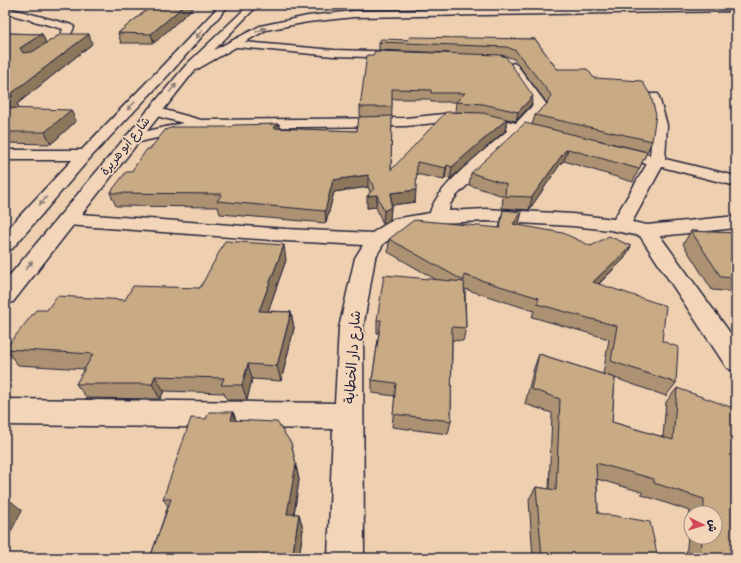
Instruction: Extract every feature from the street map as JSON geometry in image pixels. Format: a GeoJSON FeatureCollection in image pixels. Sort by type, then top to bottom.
{"type":"FeatureCollection","features":[{"type":"Feature","properties":{"kind":"main road","name":"شارع أبو هريرة"},"geometry":{"type":"LineString","coordinates":[[5,244],[84,155],[168,68],[225,5]]}},
{"type":"Feature","properties":{"kind":"main road","name":"شارع أبو هريرة"},"geometry":{"type":"LineString","coordinates":[[5,296],[190,68],[254,5]]}},
{"type":"Feature","properties":{"kind":"main road"},"geometry":{"type":"LineString","coordinates":[[452,5],[541,10],[623,11]]}},
{"type":"Feature","properties":{"kind":"main road"},"geometry":{"type":"LineString","coordinates":[[528,5],[736,8]]}},
{"type":"Feature","properties":{"kind":"main road"},"geometry":{"type":"LineString","coordinates":[[190,68],[231,44],[263,28],[308,19],[354,14],[623,11],[690,8]]}},
{"type":"Feature","properties":{"kind":"main road"},"geometry":{"type":"LineString","coordinates":[[5,10],[69,27],[65,37],[32,59]]}},
{"type":"Feature","properties":{"kind":"main road"},"geometry":{"type":"LineString","coordinates":[[231,44],[334,53],[421,56]]}},
{"type":"Feature","properties":{"kind":"main road"},"geometry":{"type":"LineString","coordinates":[[438,217],[441,204],[451,191],[520,129],[538,110],[540,105],[509,62],[501,59]]}},
{"type":"Feature","properties":{"kind":"main road"},"geometry":{"type":"LineString","coordinates":[[620,226],[657,161],[660,125],[653,97]]}},
{"type":"Feature","properties":{"kind":"main road"},"geometry":{"type":"LineString","coordinates":[[154,111],[200,124]]}},
{"type":"Feature","properties":{"kind":"main road"},"geometry":{"type":"LineString","coordinates":[[131,139],[200,124],[406,122],[452,117],[481,119],[566,139]]}},
{"type":"Feature","properties":{"kind":"main road"},"geometry":{"type":"LineString","coordinates":[[604,148],[736,181]]}},
{"type":"Feature","properties":{"kind":"main road"},"geometry":{"type":"LineString","coordinates":[[5,155],[84,155]]}},
{"type":"Feature","properties":{"kind":"main road","name":"شارع دار الخطابة"},"geometry":{"type":"LineString","coordinates":[[346,558],[351,328],[365,258],[376,239],[401,223],[438,217],[486,215],[572,220],[647,231],[736,222]]}},
{"type":"Feature","properties":{"kind":"main road"},"geometry":{"type":"LineString","coordinates":[[66,219],[286,236],[376,239]]}},
{"type":"Feature","properties":{"kind":"main road"},"geometry":{"type":"LineString","coordinates":[[647,231],[736,361]]}},
{"type":"Feature","properties":{"kind":"main road"},"geometry":{"type":"LineString","coordinates":[[5,412],[348,416]]}},
{"type":"Feature","properties":{"kind":"building"},"geometry":{"type":"Polygon","coordinates":[[[153,5],[185,5],[151,34],[118,33],[153,5]]]}},
{"type":"Feature","properties":{"kind":"building"},"geometry":{"type":"Polygon","coordinates":[[[5,33],[42,34],[20,48],[23,53],[32,52],[61,34],[89,34],[8,96],[13,96],[5,102],[5,33]]]}},
{"type":"Feature","properties":{"kind":"building"},"geometry":{"type":"Polygon","coordinates":[[[410,37],[535,39],[557,69],[587,69],[594,78],[642,81],[651,96],[656,115],[652,141],[535,115],[547,104],[551,95],[516,51],[507,47],[379,42],[381,39],[408,40],[410,37]]]}},
{"type":"Feature","properties":{"kind":"building"},"geometry":{"type":"Polygon","coordinates":[[[375,51],[500,55],[506,57],[533,96],[518,112],[483,104],[456,102],[465,93],[431,93],[431,90],[392,89],[392,107],[360,107],[367,55],[373,55],[375,51]]]}},
{"type":"Feature","properties":{"kind":"building"},"geometry":{"type":"Polygon","coordinates":[[[5,108],[71,110],[45,132],[5,132],[5,108]]]}},
{"type":"Feature","properties":{"kind":"building"},"geometry":{"type":"Polygon","coordinates":[[[446,112],[483,113],[507,119],[452,167],[447,165],[446,168],[417,162],[416,190],[391,193],[391,207],[384,211],[377,195],[367,196],[374,188],[368,175],[333,180],[325,211],[217,201],[222,194],[110,193],[126,172],[131,172],[147,149],[150,149],[165,130],[173,127],[231,127],[233,125],[279,124],[273,128],[357,131],[359,117],[392,116],[391,170],[446,112]]]}},
{"type":"Feature","properties":{"kind":"building"},"geometry":{"type":"Polygon","coordinates":[[[525,123],[647,152],[639,169],[568,149],[532,197],[505,196],[506,184],[471,173],[525,123]]]}},
{"type":"Feature","properties":{"kind":"building"},"geometry":{"type":"Polygon","coordinates":[[[503,210],[522,212],[513,224],[563,233],[591,246],[609,236],[631,246],[593,282],[666,306],[662,341],[678,347],[676,383],[611,361],[617,326],[537,304],[539,298],[464,275],[464,281],[389,239],[414,220],[500,228],[503,210]]]}},
{"type":"Feature","properties":{"kind":"building"},"geometry":{"type":"Polygon","coordinates":[[[691,231],[736,233],[736,278],[721,277],[691,231]]]}},
{"type":"Feature","properties":{"kind":"building"},"geometry":{"type":"Polygon","coordinates":[[[225,241],[284,245],[259,311],[291,312],[277,366],[248,364],[242,385],[221,385],[224,378],[155,376],[152,384],[76,384],[93,354],[5,349],[36,310],[47,310],[57,296],[125,300],[133,286],[200,288],[225,241]]]}},
{"type":"Feature","properties":{"kind":"building"},"geometry":{"type":"Polygon","coordinates":[[[384,275],[464,282],[466,328],[452,327],[451,421],[393,414],[396,383],[372,380],[381,320],[377,320],[384,275]]]}},
{"type":"Feature","properties":{"kind":"building"},"geometry":{"type":"Polygon","coordinates":[[[539,354],[615,378],[612,422],[673,440],[677,388],[736,409],[736,558],[701,558],[702,545],[723,545],[723,505],[704,505],[704,499],[654,483],[654,479],[596,463],[598,513],[650,522],[658,558],[542,558],[536,487],[556,490],[560,399],[531,389],[539,354]]]}},
{"type":"Feature","properties":{"kind":"building"},"geometry":{"type":"Polygon","coordinates":[[[209,412],[233,412],[231,420],[277,422],[291,443],[296,464],[287,514],[299,514],[292,558],[150,558],[171,499],[163,499],[191,418],[206,419],[209,412]]]}}]}
